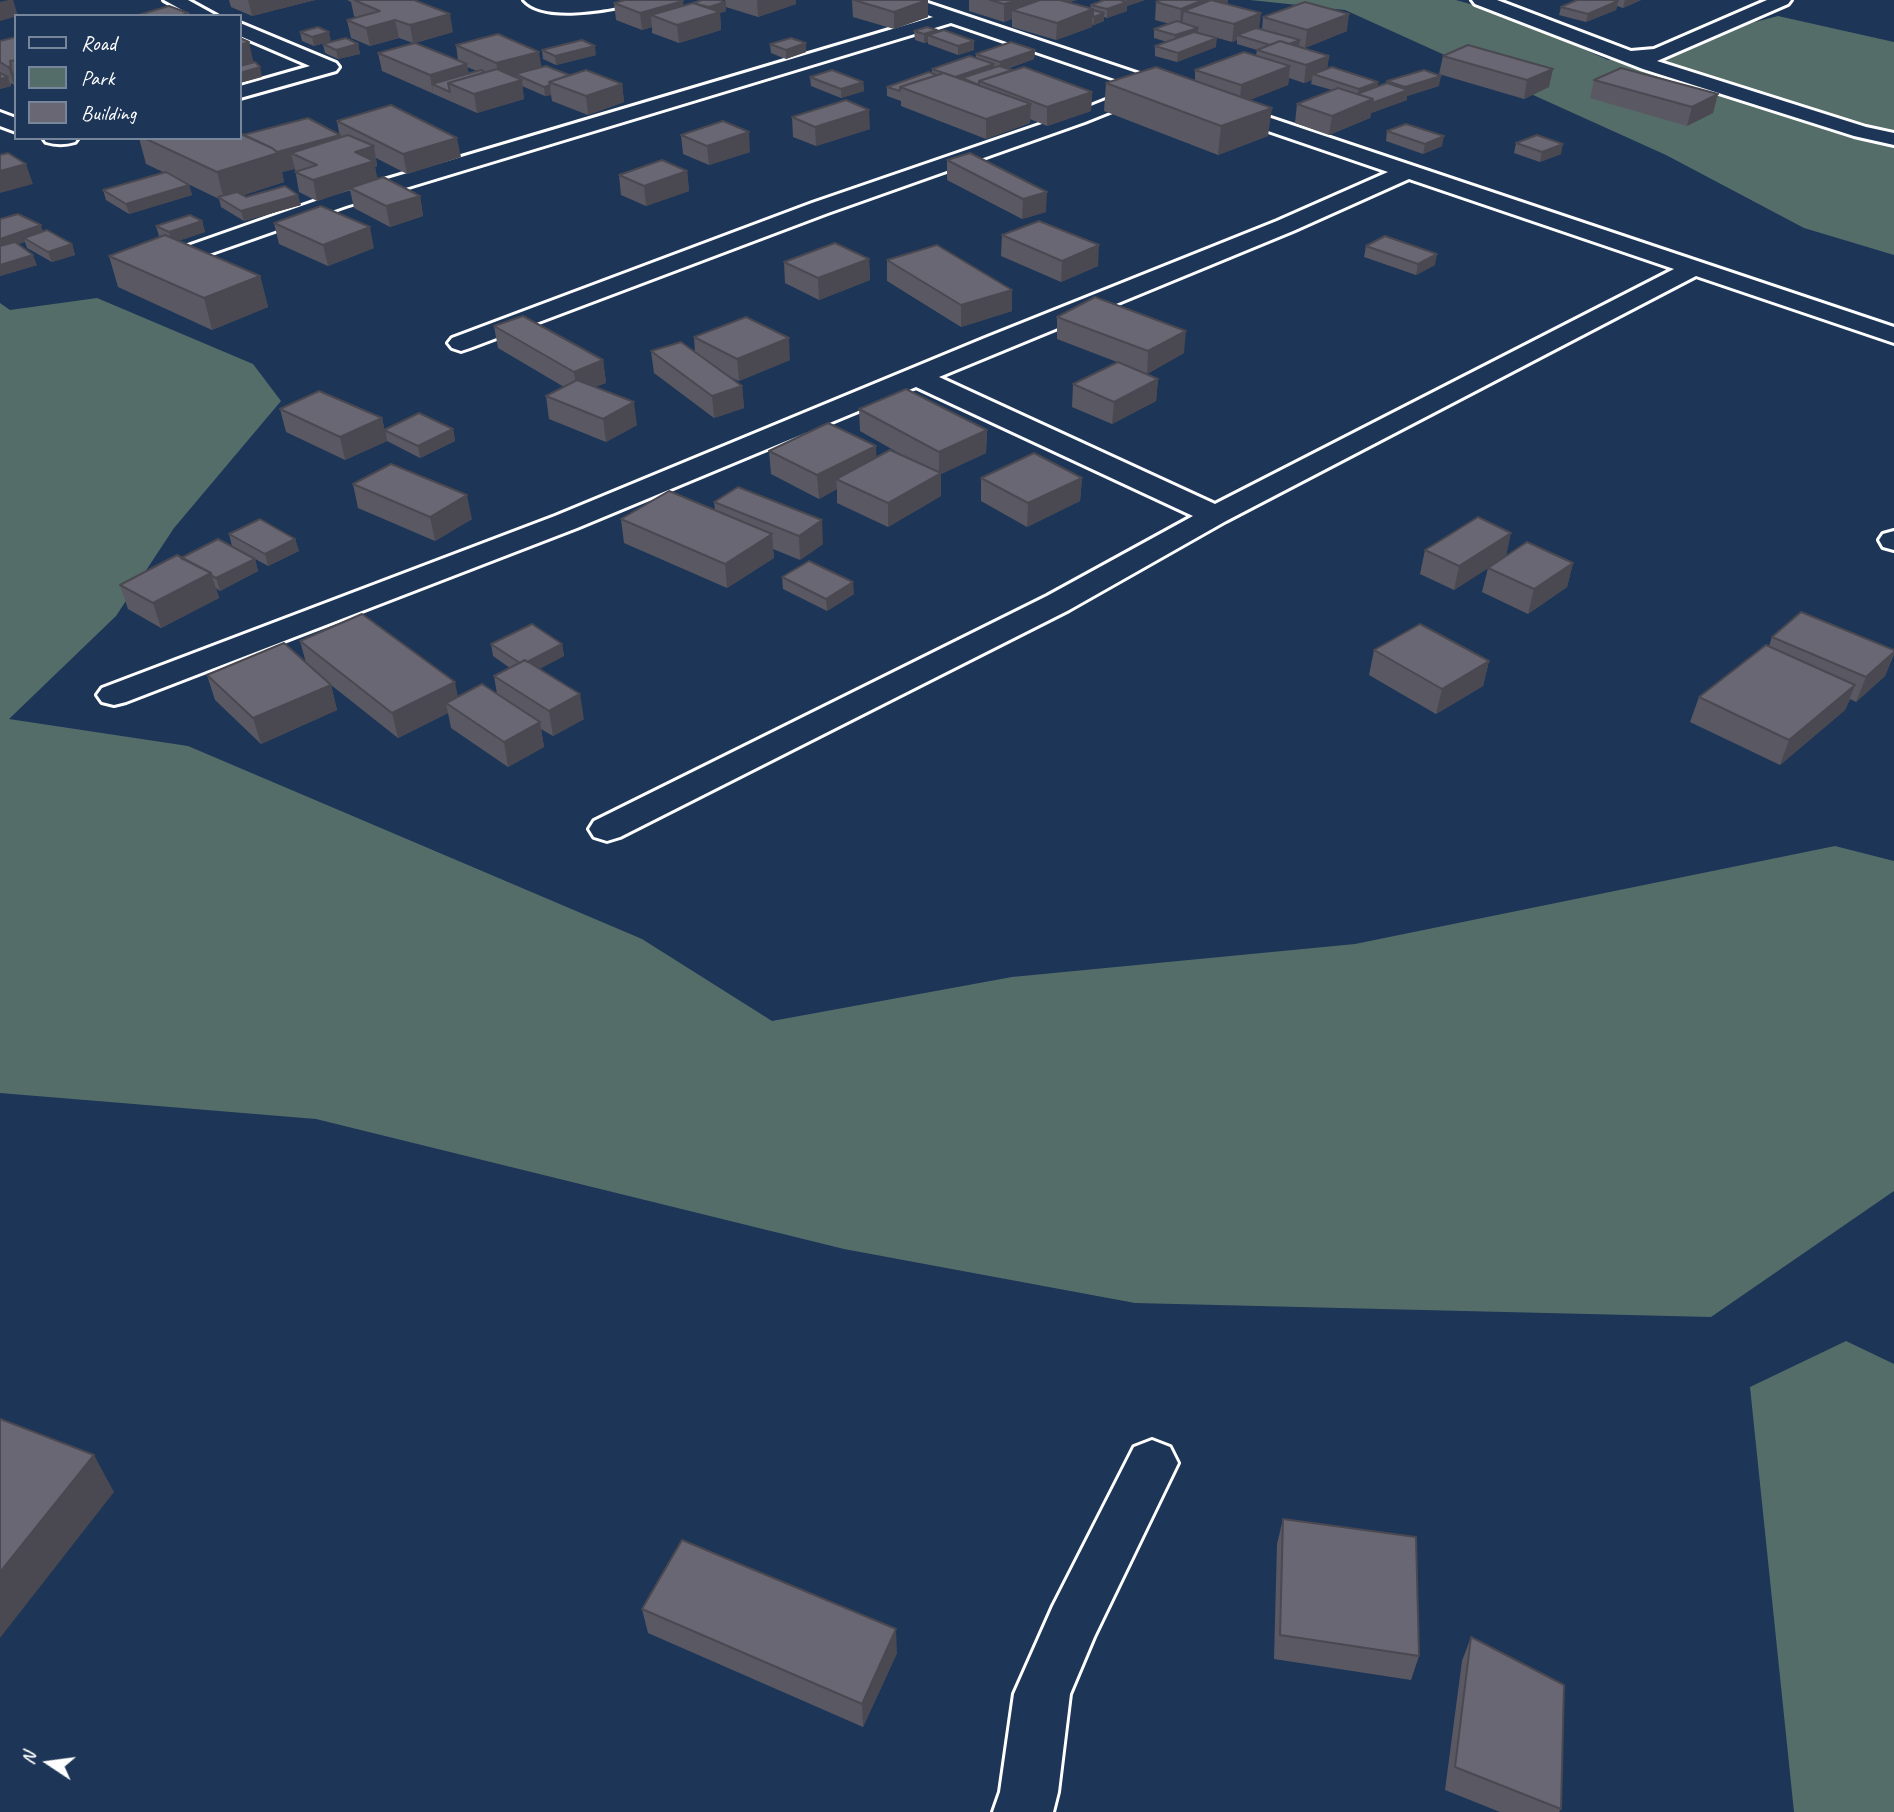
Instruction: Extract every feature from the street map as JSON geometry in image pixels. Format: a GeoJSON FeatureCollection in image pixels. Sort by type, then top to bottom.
{"type":"FeatureCollection","features":[{"type":"Feature","properties":{"kind":"street"},"geometry":{"type":"LineString","coordinates":[[173,0],[204,14]]}},
{"type":"Feature","properties":{"kind":"street"},"geometry":{"type":"LineString","coordinates":[[533,0],[577,6],[626,0]]}},
{"type":"Feature","properties":{"kind":"street"},"geometry":{"type":"LineString","coordinates":[[901,0],[1894,335]]}},
{"type":"Feature","properties":{"kind":"street"},"geometry":{"type":"LineString","coordinates":[[1481,0],[1629,57],[1654,60],[1861,132],[1894,139]]}},
{"type":"Feature","properties":{"kind":"street"},"geometry":{"type":"LineString","coordinates":[[1654,60],[1782,0]]}},
{"type":"Feature","properties":{"kind":"street"},"geometry":{"type":"LineString","coordinates":[[144,269],[338,201],[953,17]]}},
{"type":"Feature","properties":{"kind":"street"},"geometry":{"type":"LineString","coordinates":[[242,30],[329,67],[242,91]]}},
{"type":"Feature","properties":{"kind":"street"},"geometry":{"type":"LineString","coordinates":[[461,343],[820,208],[1078,118],[1155,87]]}},
{"type":"Feature","properties":{"kind":"street"},"geometry":{"type":"LineString","coordinates":[[114,695],[566,522],[994,343],[1285,226],[1405,172]]}},
{"type":"Feature","properties":{"kind":"street"},"geometry":{"type":"LineString","coordinates":[[607,830],[1058,603],[1216,515],[1692,269]]}},
{"type":"Feature","properties":{"kind":"street"},"geometry":{"type":"LineString","coordinates":[[917,377],[1216,515]]}},
{"type":"Feature","properties":{"kind":"street"},"geometry":{"type":"LineString","coordinates":[[1023,1812],[1029,1792],[1042,1694],[1072,1624],[1152,1462]]}},
{"type":"Feature","properties":{"kind":"green space"},"geometry":{"type":"Polygon","coordinates":[[[1250,0],[1456,0],[1505,14],[1608,60],[1778,16],[1894,42],[1894,255],[1804,228],[1666,155],[1345,10],[1250,0]]]}},
{"type":"Feature","properties":{"kind":"green space"},"geometry":{"type":"Polygon","coordinates":[[[97,298],[253,364],[281,401],[174,528],[116,616],[9,719],[188,746],[642,939],[772,1021],[1012,977],[1355,944],[1835,846],[1894,861],[1894,1191],[1711,1317],[1135,1303],[844,1249],[316,1119],[0,1093],[0,303],[10,310],[97,298]]]}},
{"type":"Feature","properties":{"kind":"green space"},"geometry":{"type":"Polygon","coordinates":[[[1846,1341],[1894,1364],[1894,1812],[1794,1812],[1750,1387],[1846,1341]]]}},
{"type":"Feature","properties":{"kind":"building"},"geometry":{"type":"Polygon","coordinates":[[[354,0],[414,0],[450,14],[410,25],[395,20],[366,28],[347,20],[380,11],[354,0]]]}},
{"type":"Feature","properties":{"kind":"building"},"geometry":{"type":"Polygon","coordinates":[[[625,0],[683,1],[640,13],[614,3],[625,0]]]}},
{"type":"Feature","properties":{"kind":"building"},"geometry":{"type":"Polygon","coordinates":[[[702,0],[725,2],[709,7],[693,3],[702,0]]]}},
{"type":"Feature","properties":{"kind":"building"},"geometry":{"type":"Polygon","coordinates":[[[854,0],[927,0],[894,12],[854,0]]]}},
{"type":"Feature","properties":{"kind":"building"},"geometry":{"type":"Polygon","coordinates":[[[990,0],[1018,0],[1004,4],[990,0]]]}},
{"type":"Feature","properties":{"kind":"building"},"geometry":{"type":"Polygon","coordinates":[[[1040,0],[1060,0],[1093,9],[1057,23],[1012,10],[1040,0]]]}},
{"type":"Feature","properties":{"kind":"building"},"geometry":{"type":"Polygon","coordinates":[[[1104,0],[1127,2],[1107,9],[1091,5],[1104,0]]]}},
{"type":"Feature","properties":{"kind":"building"},"geometry":{"type":"Polygon","coordinates":[[[1203,0],[1181,9],[1156,2],[1203,0]]]}},
{"type":"Feature","properties":{"kind":"building"},"geometry":{"type":"Polygon","coordinates":[[[1211,0],[1261,13],[1234,24],[1184,11],[1211,0]]]}},
{"type":"Feature","properties":{"kind":"building"},"geometry":{"type":"Polygon","coordinates":[[[1577,0],[1618,1],[1588,14],[1561,7],[1577,0]]]}},
{"type":"Feature","properties":{"kind":"building"},"geometry":{"type":"Polygon","coordinates":[[[1305,2],[1349,14],[1307,30],[1263,17],[1305,2]]]}},
{"type":"Feature","properties":{"kind":"building"},"geometry":{"type":"Polygon","coordinates":[[[693,3],[720,12],[677,25],[651,15],[693,3]]]}},
{"type":"Feature","properties":{"kind":"building"},"geometry":{"type":"Polygon","coordinates":[[[169,6],[188,13],[185,14],[142,14],[169,6]]]}},
{"type":"Feature","properties":{"kind":"building"},"geometry":{"type":"Polygon","coordinates":[[[1093,10],[1104,13],[1094,17],[1093,10]]]}},
{"type":"Feature","properties":{"kind":"building"},"geometry":{"type":"Polygon","coordinates":[[[1177,21],[1198,28],[1175,35],[1154,29],[1177,21]]]}},
{"type":"Feature","properties":{"kind":"building"},"geometry":{"type":"Polygon","coordinates":[[[318,27],[329,32],[312,37],[300,32],[318,27]]]}},
{"type":"Feature","properties":{"kind":"building"},"geometry":{"type":"Polygon","coordinates":[[[927,27],[937,30],[924,34],[914,31],[927,27]]]}},
{"type":"Feature","properties":{"kind":"building"},"geometry":{"type":"Polygon","coordinates":[[[1256,28],[1300,40],[1289,44],[1280,41],[1270,45],[1237,35],[1256,28]]]}},
{"type":"Feature","properties":{"kind":"building"},"geometry":{"type":"Polygon","coordinates":[[[944,30],[974,41],[958,46],[928,35],[944,30]]]}},
{"type":"Feature","properties":{"kind":"building"},"geometry":{"type":"Polygon","coordinates":[[[1194,32],[1217,38],[1178,53],[1155,46],[1194,32]]]}},
{"type":"Feature","properties":{"kind":"building"},"geometry":{"type":"Polygon","coordinates":[[[498,34],[539,52],[496,63],[456,45],[498,34]]]}},
{"type":"Feature","properties":{"kind":"building"},"geometry":{"type":"Polygon","coordinates":[[[14,38],[14,60],[10,61],[11,66],[0,62],[0,41],[14,38]]]}},
{"type":"Feature","properties":{"kind":"building"},"geometry":{"type":"Polygon","coordinates":[[[346,38],[358,44],[336,50],[323,44],[346,38]]]}},
{"type":"Feature","properties":{"kind":"building"},"geometry":{"type":"Polygon","coordinates":[[[791,38],[806,43],[786,50],[770,44],[791,38]]]}},
{"type":"Feature","properties":{"kind":"building"},"geometry":{"type":"Polygon","coordinates":[[[582,40],[595,46],[555,56],[542,50],[582,40]]]}},
{"type":"Feature","properties":{"kind":"building"},"geometry":{"type":"Polygon","coordinates":[[[1280,41],[1329,56],[1306,65],[1257,50],[1280,41]]]}},
{"type":"Feature","properties":{"kind":"building"},"geometry":{"type":"Polygon","coordinates":[[[1011,42],[1035,50],[1000,62],[976,54],[1011,42]]]}},
{"type":"Feature","properties":{"kind":"building"},"geometry":{"type":"Polygon","coordinates":[[[415,43],[467,64],[430,75],[378,53],[415,43]]]}},
{"type":"Feature","properties":{"kind":"building"},"geometry":{"type":"Polygon","coordinates":[[[1468,45],[1553,69],[1527,80],[1443,56],[1468,45]]]}},
{"type":"Feature","properties":{"kind":"building"},"geometry":{"type":"Polygon","coordinates":[[[1244,52],[1290,66],[1241,85],[1195,70],[1244,52]]]}},
{"type":"Feature","properties":{"kind":"building"},"geometry":{"type":"Polygon","coordinates":[[[970,56],[994,64],[955,77],[932,69],[970,56]]]}},
{"type":"Feature","properties":{"kind":"building"},"geometry":{"type":"Polygon","coordinates":[[[255,62],[260,67],[242,72],[242,65],[255,62]]]}},
{"type":"Feature","properties":{"kind":"building"},"geometry":{"type":"Polygon","coordinates":[[[546,66],[569,75],[549,82],[550,85],[544,87],[515,74],[546,66]]]}},
{"type":"Feature","properties":{"kind":"building"},"geometry":{"type":"Polygon","coordinates":[[[999,66],[1012,70],[979,81],[979,85],[962,78],[999,66]]]}},
{"type":"Feature","properties":{"kind":"building"},"geometry":{"type":"Polygon","coordinates":[[[1024,67],[1092,92],[1047,107],[979,81],[1024,67]]]}},
{"type":"Feature","properties":{"kind":"building"},"geometry":{"type":"Polygon","coordinates":[[[1156,67],[1272,108],[1221,126],[1106,83],[1156,67]]]}},
{"type":"Feature","properties":{"kind":"building"},"geometry":{"type":"Polygon","coordinates":[[[1332,67],[1378,82],[1359,89],[1313,74],[1332,67]]]}},
{"type":"Feature","properties":{"kind":"building"},"geometry":{"type":"Polygon","coordinates":[[[1621,68],[1718,94],[1692,107],[1594,80],[1621,68]]]}},
{"type":"Feature","properties":{"kind":"building"},"geometry":{"type":"Polygon","coordinates":[[[497,69],[522,80],[474,94],[448,83],[497,69]]]}},
{"type":"Feature","properties":{"kind":"building"},"geometry":{"type":"Polygon","coordinates":[[[481,70],[485,72],[448,83],[450,92],[432,84],[481,70]]]}},
{"type":"Feature","properties":{"kind":"building"},"geometry":{"type":"Polygon","coordinates":[[[586,70],[622,84],[586,96],[549,82],[586,70]]]}},
{"type":"Feature","properties":{"kind":"building"},"geometry":{"type":"Polygon","coordinates":[[[832,70],[863,82],[841,89],[810,77],[832,70]]]}},
{"type":"Feature","properties":{"kind":"building"},"geometry":{"type":"Polygon","coordinates":[[[1424,70],[1441,76],[1405,87],[1387,81],[1424,70]]]}},
{"type":"Feature","properties":{"kind":"building"},"geometry":{"type":"Polygon","coordinates":[[[929,72],[937,75],[900,87],[900,91],[887,87],[929,72]]]}},
{"type":"Feature","properties":{"kind":"building"},"geometry":{"type":"Polygon","coordinates":[[[944,73],[1031,104],[986,119],[900,87],[944,73]]]}},
{"type":"Feature","properties":{"kind":"building"},"geometry":{"type":"Polygon","coordinates":[[[1387,83],[1408,90],[1372,103],[1373,99],[1357,94],[1387,83]]]}},
{"type":"Feature","properties":{"kind":"building"},"geometry":{"type":"Polygon","coordinates":[[[1338,88],[1373,99],[1332,116],[1297,104],[1338,88]]]}},
{"type":"Feature","properties":{"kind":"building"},"geometry":{"type":"Polygon","coordinates":[[[846,100],[869,110],[815,127],[792,117],[846,100]]]}},
{"type":"Feature","properties":{"kind":"building"},"geometry":{"type":"Polygon","coordinates":[[[391,105],[457,138],[403,154],[337,121],[391,105]]]}},
{"type":"Feature","properties":{"kind":"building"},"geometry":{"type":"Polygon","coordinates":[[[308,118],[340,135],[277,152],[243,135],[308,118]]]}},
{"type":"Feature","properties":{"kind":"building"},"geometry":{"type":"Polygon","coordinates":[[[723,121],[749,132],[707,146],[681,135],[723,121]]]}},
{"type":"Feature","properties":{"kind":"building"},"geometry":{"type":"Polygon","coordinates":[[[1406,124],[1444,136],[1425,144],[1387,131],[1406,124]]]}},
{"type":"Feature","properties":{"kind":"building"},"geometry":{"type":"Polygon","coordinates":[[[242,134],[278,153],[217,172],[148,140],[242,140],[242,134]]]}},
{"type":"Feature","properties":{"kind":"building"},"geometry":{"type":"Polygon","coordinates":[[[348,135],[374,146],[355,152],[374,161],[313,180],[295,172],[317,165],[291,153],[348,135]]]}},
{"type":"Feature","properties":{"kind":"building"},"geometry":{"type":"Polygon","coordinates":[[[1537,135],[1563,144],[1542,152],[1516,143],[1537,135]]]}},
{"type":"Feature","properties":{"kind":"building"},"geometry":{"type":"Polygon","coordinates":[[[8,153],[26,164],[0,171],[0,155],[8,153]]]}},
{"type":"Feature","properties":{"kind":"building"},"geometry":{"type":"Polygon","coordinates":[[[970,153],[1047,192],[1023,199],[947,160],[970,153]]]}},
{"type":"Feature","properties":{"kind":"building"},"geometry":{"type":"Polygon","coordinates":[[[662,160],[687,171],[644,186],[619,175],[662,160]]]}},
{"type":"Feature","properties":{"kind":"building"},"geometry":{"type":"Polygon","coordinates":[[[166,172],[189,185],[126,204],[103,190],[166,172]]]}},
{"type":"Feature","properties":{"kind":"building"},"geometry":{"type":"Polygon","coordinates":[[[383,177],[420,196],[386,206],[350,188],[383,177]]]}},
{"type":"Feature","properties":{"kind":"building"},"geometry":{"type":"Polygon","coordinates":[[[285,186],[298,195],[241,211],[218,197],[237,192],[246,197],[285,186]]]}},
{"type":"Feature","properties":{"kind":"building"},"geometry":{"type":"Polygon","coordinates":[[[321,206],[370,227],[323,245],[274,223],[321,206]]]}},
{"type":"Feature","properties":{"kind":"building"},"geometry":{"type":"Polygon","coordinates":[[[18,214],[41,225],[0,239],[0,219],[18,214]]]}},
{"type":"Feature","properties":{"kind":"building"},"geometry":{"type":"Polygon","coordinates":[[[190,215],[202,221],[169,232],[156,226],[190,215]]]}},
{"type":"Feature","properties":{"kind":"building"},"geometry":{"type":"Polygon","coordinates":[[[1039,221],[1099,245],[1062,261],[1002,235],[1039,221]]]}},
{"type":"Feature","properties":{"kind":"building"},"geometry":{"type":"Polygon","coordinates":[[[47,230],[72,244],[48,252],[24,238],[47,230]]]}},
{"type":"Feature","properties":{"kind":"building"},"geometry":{"type":"Polygon","coordinates":[[[165,235],[260,276],[204,298],[109,256],[165,235]]]}},
{"type":"Feature","properties":{"kind":"building"},"geometry":{"type":"Polygon","coordinates":[[[1385,236],[1437,254],[1418,264],[1366,246],[1385,236]]]}},
{"type":"Feature","properties":{"kind":"building"},"geometry":{"type":"Polygon","coordinates":[[[15,242],[33,255],[0,265],[0,246],[15,242]]]}},
{"type":"Feature","properties":{"kind":"building"},"geometry":{"type":"Polygon","coordinates":[[[835,243],[869,259],[818,278],[784,262],[835,243]]]}},
{"type":"Feature","properties":{"kind":"building"},"geometry":{"type":"Polygon","coordinates":[[[937,245],[1012,290],[961,305],[887,260],[937,245]]]}},
{"type":"Feature","properties":{"kind":"building"},"geometry":{"type":"Polygon","coordinates":[[[1095,297],[1186,331],[1148,351],[1057,317],[1095,297]]]}},
{"type":"Feature","properties":{"kind":"building"},"geometry":{"type":"Polygon","coordinates":[[[523,316],[603,360],[574,372],[494,326],[523,316]]]}},
{"type":"Feature","properties":{"kind":"building"},"geometry":{"type":"Polygon","coordinates":[[[746,317],[789,338],[737,359],[694,337],[746,317]]]}},
{"type":"Feature","properties":{"kind":"building"},"geometry":{"type":"Polygon","coordinates":[[[681,342],[742,386],[712,396],[651,351],[681,342]]]}},
{"type":"Feature","properties":{"kind":"building"},"geometry":{"type":"Polygon","coordinates":[[[1118,362],[1158,379],[1114,402],[1073,384],[1118,362]]]}},
{"type":"Feature","properties":{"kind":"building"},"geometry":{"type":"Polygon","coordinates":[[[577,380],[634,402],[603,419],[546,396],[577,380]]]}},
{"type":"Feature","properties":{"kind":"building"},"geometry":{"type":"Polygon","coordinates":[[[906,389],[987,430],[939,452],[859,409],[906,389]]]}},
{"type":"Feature","properties":{"kind":"building"},"geometry":{"type":"Polygon","coordinates":[[[319,391],[382,418],[340,437],[280,409],[319,391]]]}},
{"type":"Feature","properties":{"kind":"building"},"geometry":{"type":"Polygon","coordinates":[[[419,413],[453,429],[418,446],[384,430],[419,413]]]}},
{"type":"Feature","properties":{"kind":"building"},"geometry":{"type":"Polygon","coordinates":[[[828,423],[876,446],[817,475],[769,451],[828,423]]]}},
{"type":"Feature","properties":{"kind":"building"},"geometry":{"type":"Polygon","coordinates":[[[890,450],[941,473],[888,503],[836,479],[890,450]]]}},
{"type":"Feature","properties":{"kind":"building"},"geometry":{"type":"Polygon","coordinates":[[[1034,453],[1082,478],[1028,503],[981,478],[1034,453]]]}},
{"type":"Feature","properties":{"kind":"building"},"geometry":{"type":"Polygon","coordinates":[[[391,464],[467,495],[430,517],[353,484],[391,464]]]}},
{"type":"Feature","properties":{"kind":"building"},"geometry":{"type":"Polygon","coordinates":[[[738,487],[822,520],[799,536],[714,502],[738,487]]]}},
{"type":"Feature","properties":{"kind":"building"},"geometry":{"type":"Polygon","coordinates":[[[669,491],[772,534],[725,564],[621,519],[669,491]]]}},
{"type":"Feature","properties":{"kind":"building"},"geometry":{"type":"Polygon","coordinates":[[[1478,517],[1511,533],[1459,566],[1425,550],[1478,517]]]}},
{"type":"Feature","properties":{"kind":"building"},"geometry":{"type":"Polygon","coordinates":[[[260,519],[295,539],[265,554],[229,534],[260,519]]]}},
{"type":"Feature","properties":{"kind":"building"},"geometry":{"type":"Polygon","coordinates":[[[218,539],[255,559],[216,578],[181,558],[218,539]]]}},
{"type":"Feature","properties":{"kind":"building"},"geometry":{"type":"Polygon","coordinates":[[[1527,542],[1573,563],[1534,589],[1488,568],[1527,542]]]}},
{"type":"Feature","properties":{"kind":"building"},"geometry":{"type":"Polygon","coordinates":[[[177,555],[211,573],[153,603],[120,585],[177,555]]]}},
{"type":"Feature","properties":{"kind":"building"},"geometry":{"type":"Polygon","coordinates":[[[809,561],[853,582],[826,599],[782,577],[809,561]]]}},
{"type":"Feature","properties":{"kind":"building"},"geometry":{"type":"Polygon","coordinates":[[[1801,612],[1894,652],[1866,677],[1772,637],[1801,612]]]}},
{"type":"Feature","properties":{"kind":"building"},"geometry":{"type":"Polygon","coordinates":[[[362,614],[455,682],[392,713],[300,641],[362,614]]]}},
{"type":"Feature","properties":{"kind":"building"},"geometry":{"type":"Polygon","coordinates":[[[532,624],[562,644],[520,663],[491,644],[532,624]]]}},
{"type":"Feature","properties":{"kind":"building"},"geometry":{"type":"Polygon","coordinates":[[[1420,624],[1489,661],[1442,689],[1374,650],[1420,624]]]}},
{"type":"Feature","properties":{"kind":"building"},"geometry":{"type":"Polygon","coordinates":[[[284,643],[331,685],[253,718],[207,675],[284,643]]]}},
{"type":"Feature","properties":{"kind":"building"},"geometry":{"type":"Polygon","coordinates":[[[1766,645],[1855,685],[1789,740],[1699,697],[1766,645]]]}},
{"type":"Feature","properties":{"kind":"building"},"geometry":{"type":"Polygon","coordinates":[[[525,660],[580,694],[549,711],[494,676],[525,660]]]}},
{"type":"Feature","properties":{"kind":"building"},"geometry":{"type":"Polygon","coordinates":[[[482,684],[540,722],[504,742],[446,703],[482,684]]]}},
{"type":"Feature","properties":{"kind":"building"},"geometry":{"type":"Polygon","coordinates":[[[0,1419],[94,1455],[0,1572],[0,1419]]]}},
{"type":"Feature","properties":{"kind":"building"},"geometry":{"type":"Polygon","coordinates":[[[1283,1519],[1416,1537],[1419,1656],[1280,1635],[1283,1519]]]}},
{"type":"Feature","properties":{"kind":"building"},"geometry":{"type":"Polygon","coordinates":[[[682,1540],[896,1629],[862,1704],[642,1609],[682,1540]]]}},
{"type":"Feature","properties":{"kind":"building"},"geometry":{"type":"Polygon","coordinates":[[[1471,1637],[1564,1685],[1561,1809],[1455,1767],[1471,1637]]]}}]}
